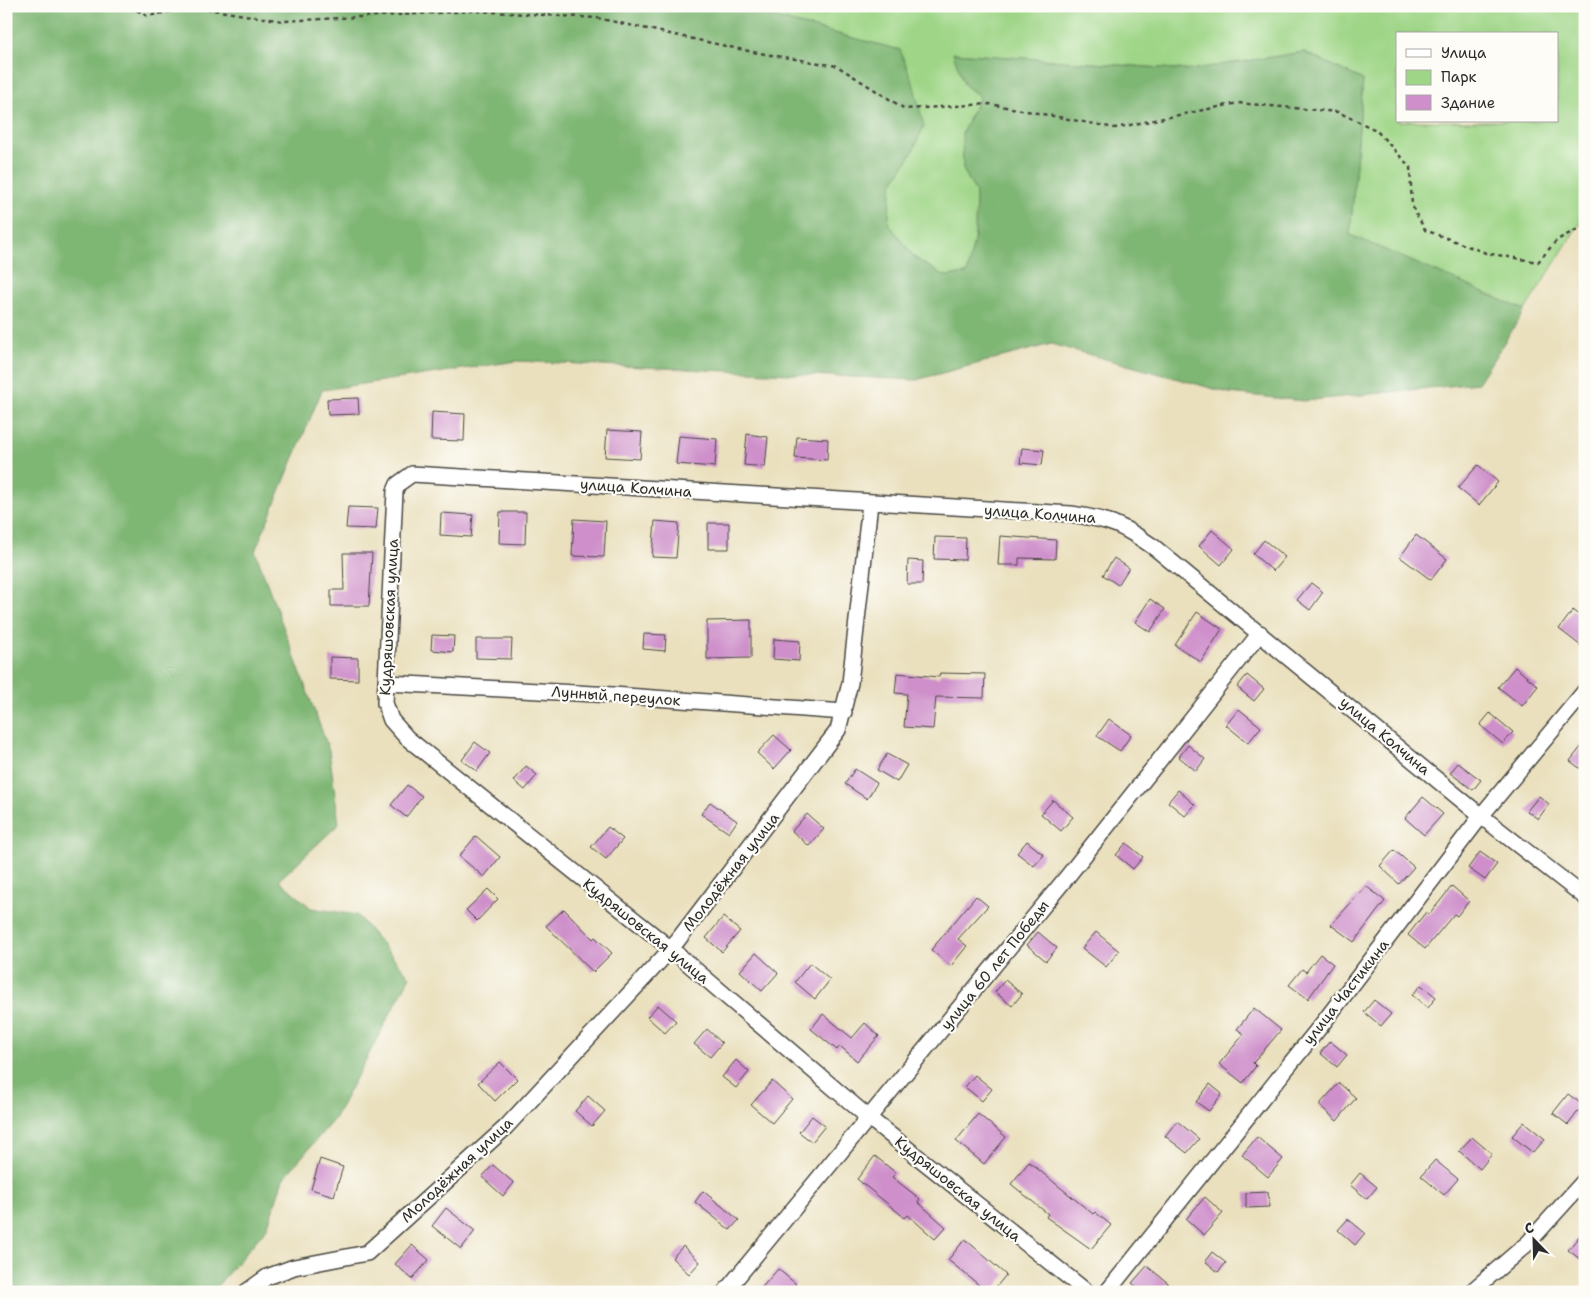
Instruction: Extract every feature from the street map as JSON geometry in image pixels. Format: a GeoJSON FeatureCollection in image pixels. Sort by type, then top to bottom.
{"type":"FeatureCollection","features":[{"type":"Feature","properties":{"kind":"street","name":"улица Колчина"},"geometry":{"type":"LineString","coordinates":[[398,484],[412,474],[1071,514],[1106,519],[1127,528],[1155,548],[1481,816],[1585,897]]}},
{"type":"Feature","properties":{"kind":"street","name":"Кудряшовская улица"},"geometry":{"type":"LineString","coordinates":[[398,484],[395,491],[385,703],[391,720],[407,738],[671,949],[869,1118],[1087,1292]]}},
{"type":"Feature","properties":{"kind":"street","name":"Молодёжная улица"},"geometry":{"type":"LineString","coordinates":[[246,1292],[267,1277],[294,1267],[366,1252],[505,1128],[671,949],[838,730],[850,683],[870,503]]}},
{"type":"Feature","properties":{"kind":"street","name":"улица 60 лет Победы"},"geometry":{"type":"LineString","coordinates":[[725,1292],[1066,877],[1260,633]]}},
{"type":"Feature","properties":{"kind":"street","name":"Лунный переулок"},"geometry":{"type":"LineString","coordinates":[[387,683],[613,695],[844,712]]}},
{"type":"Feature","properties":{"kind":"street","name":"улица Частикина"},"geometry":{"type":"LineString","coordinates":[[1107,1292],[1323,1023],[1481,816],[1585,691]]}},
{"type":"Feature","properties":{"kind":"street"},"geometry":{"type":"LineString","coordinates":[[1471,1292],[1528,1243],[1585,1180]]}},
{"type":"Feature","properties":{"kind":"path"},"geometry":{"type":"LineString","coordinates":[[130,6],[147,16],[194,7],[283,21],[474,11],[597,18],[754,52],[836,66],[905,109],[990,104],[1114,128],[1238,103],[1338,112],[1376,130],[1410,167],[1412,206],[1425,230],[1486,253],[1538,262],[1558,240],[1585,225]]}},
{"type":"Feature","properties":{"kind":"green space"},"geometry":{"type":"Polygon","coordinates":[[[6,6],[729,6],[900,50],[913,83],[924,126],[912,153],[892,184],[888,223],[915,258],[944,276],[967,274],[975,236],[976,193],[963,169],[962,133],[980,97],[964,84],[953,53],[1189,70],[1304,52],[1363,80],[1350,235],[1525,310],[1478,383],[1303,401],[1229,393],[1051,344],[916,380],[517,361],[322,390],[255,551],[329,750],[339,824],[279,880],[311,908],[357,915],[410,977],[334,1119],[283,1179],[267,1228],[212,1292],[6,1292],[6,6]]]}},
{"type":"Feature","properties":{"kind":"green space"},"geometry":{"type":"Polygon","coordinates":[[[729,6],[1585,6],[1585,215],[1525,310],[1350,235],[1363,80],[1304,52],[1189,70],[954,53],[964,84],[980,97],[968,119],[963,169],[976,193],[975,236],[967,274],[944,276],[915,258],[888,223],[892,184],[912,153],[900,50],[729,6]]]}},
{"type":"Feature","properties":{"kind":"building"},"geometry":{"type":"Polygon","coordinates":[[[358,398],[359,414],[328,415],[327,399],[358,398]]]}},
{"type":"Feature","properties":{"kind":"building"},"geometry":{"type":"Polygon","coordinates":[[[432,412],[465,414],[464,441],[431,440],[432,412]]]}},
{"type":"Feature","properties":{"kind":"building"},"geometry":{"type":"Polygon","coordinates":[[[607,430],[642,432],[640,459],[605,457],[607,430]]]}},
{"type":"Feature","properties":{"kind":"building"},"geometry":{"type":"Polygon","coordinates":[[[747,434],[768,437],[765,467],[744,465],[747,434]]]}},
{"type":"Feature","properties":{"kind":"building"},"geometry":{"type":"Polygon","coordinates":[[[679,436],[717,439],[715,467],[676,464],[679,436]]]}},
{"type":"Feature","properties":{"kind":"building"},"geometry":{"type":"Polygon","coordinates":[[[797,437],[828,439],[827,460],[795,458],[797,437]]]}},
{"type":"Feature","properties":{"kind":"building"},"geometry":{"type":"Polygon","coordinates":[[[1022,448],[1044,450],[1042,465],[1020,463],[1022,448]]]}},
{"type":"Feature","properties":{"kind":"building"},"geometry":{"type":"Polygon","coordinates":[[[1478,465],[1498,482],[1479,505],[1458,488],[1478,465]]]}},
{"type":"Feature","properties":{"kind":"building"},"geometry":{"type":"Polygon","coordinates":[[[348,507],[378,508],[376,529],[346,528],[348,507]]]}},
{"type":"Feature","properties":{"kind":"building"},"geometry":{"type":"Polygon","coordinates":[[[500,512],[526,512],[525,544],[499,543],[500,512]]]}},
{"type":"Feature","properties":{"kind":"building"},"geometry":{"type":"Polygon","coordinates":[[[441,513],[473,515],[471,537],[440,535],[441,513]]]}},
{"type":"Feature","properties":{"kind":"building"},"geometry":{"type":"Polygon","coordinates":[[[574,519],[606,521],[604,557],[572,556],[574,519]]]}},
{"type":"Feature","properties":{"kind":"building"},"geometry":{"type":"Polygon","coordinates":[[[655,521],[679,523],[676,558],[652,557],[655,521]]]}},
{"type":"Feature","properties":{"kind":"building"},"geometry":{"type":"Polygon","coordinates":[[[708,523],[729,523],[729,549],[708,549],[708,523]]]}},
{"type":"Feature","properties":{"kind":"building"},"geometry":{"type":"Polygon","coordinates":[[[1212,530],[1234,549],[1221,565],[1199,546],[1212,530]]]}},
{"type":"Feature","properties":{"kind":"building"},"geometry":{"type":"Polygon","coordinates":[[[1416,535],[1447,559],[1431,580],[1400,557],[1416,535]]]}},
{"type":"Feature","properties":{"kind":"building"},"geometry":{"type":"Polygon","coordinates":[[[1000,536],[1056,540],[1055,559],[1019,558],[1019,565],[998,565],[1000,536]]]}},
{"type":"Feature","properties":{"kind":"building"},"geometry":{"type":"Polygon","coordinates":[[[935,537],[966,538],[965,560],[934,559],[935,537]]]}},
{"type":"Feature","properties":{"kind":"building"},"geometry":{"type":"Polygon","coordinates":[[[1264,540],[1285,557],[1273,571],[1253,554],[1264,540]]]}},
{"type":"Feature","properties":{"kind":"building"},"geometry":{"type":"Polygon","coordinates":[[[343,553],[372,553],[369,606],[331,606],[331,590],[344,590],[343,553]]]}},
{"type":"Feature","properties":{"kind":"building"},"geometry":{"type":"Polygon","coordinates":[[[1114,558],[1129,568],[1118,585],[1103,575],[1114,558]]]}},
{"type":"Feature","properties":{"kind":"building"},"geometry":{"type":"Polygon","coordinates":[[[908,560],[923,561],[922,584],[907,584],[908,560]]]}},
{"type":"Feature","properties":{"kind":"building"},"geometry":{"type":"Polygon","coordinates":[[[1311,583],[1323,592],[1310,610],[1297,600],[1311,583]]]}},
{"type":"Feature","properties":{"kind":"building"},"geometry":{"type":"Polygon","coordinates":[[[1150,599],[1165,609],[1150,632],[1135,622],[1150,599]]]}},
{"type":"Feature","properties":{"kind":"building"},"geometry":{"type":"Polygon","coordinates":[[[1573,610],[1585,619],[1585,649],[1559,629],[1573,610]]]}},
{"type":"Feature","properties":{"kind":"building"},"geometry":{"type":"Polygon","coordinates":[[[1197,612],[1222,629],[1201,662],[1175,645],[1197,612]]]}},
{"type":"Feature","properties":{"kind":"building"},"geometry":{"type":"Polygon","coordinates":[[[751,620],[751,658],[707,659],[707,621],[751,620]]]}},
{"type":"Feature","properties":{"kind":"building"},"geometry":{"type":"Polygon","coordinates":[[[644,634],[666,635],[665,651],[643,649],[644,634]]]}},
{"type":"Feature","properties":{"kind":"building"},"geometry":{"type":"Polygon","coordinates":[[[432,635],[454,636],[453,652],[431,650],[432,635]]]}},
{"type":"Feature","properties":{"kind":"building"},"geometry":{"type":"Polygon","coordinates":[[[476,639],[512,639],[511,659],[476,658],[476,639]]]}},
{"type":"Feature","properties":{"kind":"building"},"geometry":{"type":"Polygon","coordinates":[[[774,639],[800,641],[799,661],[773,659],[774,639]]]}},
{"type":"Feature","properties":{"kind":"building"},"geometry":{"type":"Polygon","coordinates":[[[330,657],[358,658],[358,680],[330,679],[330,657]]]}},
{"type":"Feature","properties":{"kind":"building"},"geometry":{"type":"Polygon","coordinates":[[[1515,667],[1538,686],[1522,706],[1498,687],[1515,667]]]}},
{"type":"Feature","properties":{"kind":"building"},"geometry":{"type":"Polygon","coordinates":[[[897,673],[939,677],[940,673],[985,674],[984,698],[936,697],[933,729],[904,727],[907,694],[895,693],[897,673]]]}},
{"type":"Feature","properties":{"kind":"building"},"geometry":{"type":"Polygon","coordinates":[[[1247,675],[1264,689],[1254,701],[1237,687],[1247,675]]]}},
{"type":"Feature","properties":{"kind":"building"},"geometry":{"type":"Polygon","coordinates":[[[1239,709],[1261,727],[1248,743],[1226,725],[1239,709]]]}},
{"type":"Feature","properties":{"kind":"building"},"geometry":{"type":"Polygon","coordinates":[[[1490,713],[1513,732],[1503,744],[1480,725],[1490,713]]]}},
{"type":"Feature","properties":{"kind":"building"},"geometry":{"type":"Polygon","coordinates":[[[1109,719],[1131,735],[1120,751],[1097,736],[1109,719]]]}},
{"type":"Feature","properties":{"kind":"building"},"geometry":{"type":"Polygon","coordinates":[[[774,735],[791,750],[774,769],[757,753],[774,735]]]}},
{"type":"Feature","properties":{"kind":"building"},"geometry":{"type":"Polygon","coordinates":[[[475,742],[490,753],[477,771],[462,760],[475,742]]]}},
{"type":"Feature","properties":{"kind":"building"},"geometry":{"type":"Polygon","coordinates":[[[1585,742],[1585,772],[1570,761],[1585,742]]]}},
{"type":"Feature","properties":{"kind":"building"},"geometry":{"type":"Polygon","coordinates":[[[1188,745],[1205,759],[1196,771],[1179,757],[1188,745]]]}},
{"type":"Feature","properties":{"kind":"building"},"geometry":{"type":"Polygon","coordinates":[[[887,754],[907,765],[897,782],[877,770],[887,754]]]}},
{"type":"Feature","properties":{"kind":"building"},"geometry":{"type":"Polygon","coordinates":[[[1458,763],[1481,780],[1473,790],[1450,773],[1458,763]]]}},
{"type":"Feature","properties":{"kind":"building"},"geometry":{"type":"Polygon","coordinates":[[[526,766],[537,775],[525,790],[514,781],[526,766]]]}},
{"type":"Feature","properties":{"kind":"building"},"geometry":{"type":"Polygon","coordinates":[[[855,769],[877,783],[867,799],[845,784],[855,769]]]}},
{"type":"Feature","properties":{"kind":"building"},"geometry":{"type":"Polygon","coordinates":[[[407,785],[422,796],[406,817],[391,805],[407,785]]]}},
{"type":"Feature","properties":{"kind":"building"},"geometry":{"type":"Polygon","coordinates":[[[1178,790],[1195,805],[1185,816],[1168,802],[1178,790]]]}},
{"type":"Feature","properties":{"kind":"building"},"geometry":{"type":"Polygon","coordinates":[[[1539,796],[1549,804],[1538,819],[1527,811],[1539,796]]]}},
{"type":"Feature","properties":{"kind":"building"},"geometry":{"type":"Polygon","coordinates":[[[1423,797],[1443,814],[1424,835],[1405,818],[1423,797]]]}},
{"type":"Feature","properties":{"kind":"building"},"geometry":{"type":"Polygon","coordinates":[[[1053,800],[1073,817],[1061,831],[1041,814],[1053,800]]]}},
{"type":"Feature","properties":{"kind":"building"},"geometry":{"type":"Polygon","coordinates":[[[710,802],[737,821],[729,833],[701,814],[710,802]]]}},
{"type":"Feature","properties":{"kind":"building"},"geometry":{"type":"Polygon","coordinates":[[[807,814],[824,829],[809,846],[792,831],[807,814]]]}},
{"type":"Feature","properties":{"kind":"building"},"geometry":{"type":"Polygon","coordinates":[[[608,827],[623,839],[606,859],[591,847],[608,827]]]}},
{"type":"Feature","properties":{"kind":"building"},"geometry":{"type":"Polygon","coordinates":[[[476,836],[500,857],[484,877],[459,856],[476,836]]]}},
{"type":"Feature","properties":{"kind":"building"},"geometry":{"type":"Polygon","coordinates":[[[1027,841],[1044,855],[1034,866],[1017,853],[1027,841]]]}},
{"type":"Feature","properties":{"kind":"building"},"geometry":{"type":"Polygon","coordinates":[[[1126,843],[1143,857],[1133,869],[1116,855],[1126,843]]]}},
{"type":"Feature","properties":{"kind":"building"},"geometry":{"type":"Polygon","coordinates":[[[1394,850],[1414,867],[1399,884],[1380,866],[1394,850]]]}},
{"type":"Feature","properties":{"kind":"building"},"geometry":{"type":"Polygon","coordinates":[[[1480,852],[1497,864],[1485,880],[1468,868],[1480,852]]]}},
{"type":"Feature","properties":{"kind":"building"},"geometry":{"type":"Polygon","coordinates":[[[1366,886],[1385,901],[1354,942],[1331,925],[1366,886]]]}},
{"type":"Feature","properties":{"kind":"building"},"geometry":{"type":"Polygon","coordinates":[[[1452,886],[1469,901],[1457,916],[1454,914],[1425,949],[1408,935],[1426,912],[1429,915],[1452,886]]]}},
{"type":"Feature","properties":{"kind":"building"},"geometry":{"type":"Polygon","coordinates":[[[488,889],[498,899],[477,921],[466,910],[488,889]]]}},
{"type":"Feature","properties":{"kind":"building"},"geometry":{"type":"Polygon","coordinates":[[[976,896],[988,906],[958,939],[967,946],[951,966],[931,950],[976,896]]]}},
{"type":"Feature","properties":{"kind":"building"},"geometry":{"type":"Polygon","coordinates":[[[564,909],[593,939],[595,937],[612,953],[593,972],[546,926],[564,909]]]}},
{"type":"Feature","properties":{"kind":"building"},"geometry":{"type":"Polygon","coordinates":[[[723,917],[740,931],[722,952],[706,938],[723,917]]]}},
{"type":"Feature","properties":{"kind":"building"},"geometry":{"type":"Polygon","coordinates":[[[1038,932],[1057,948],[1046,961],[1027,945],[1038,932]]]}},
{"type":"Feature","properties":{"kind":"building"},"geometry":{"type":"Polygon","coordinates":[[[1096,932],[1119,951],[1106,967],[1082,948],[1096,932]]]}},
{"type":"Feature","properties":{"kind":"building"},"geometry":{"type":"Polygon","coordinates":[[[756,953],[778,973],[762,991],[740,971],[756,953]]]}},
{"type":"Feature","properties":{"kind":"building"},"geometry":{"type":"Polygon","coordinates":[[[1320,954],[1333,964],[1308,999],[1289,985],[1302,969],[1306,972],[1320,954]]]}},
{"type":"Feature","properties":{"kind":"building"},"geometry":{"type":"Polygon","coordinates":[[[810,963],[830,980],[815,999],[795,982],[810,963]]]}},
{"type":"Feature","properties":{"kind":"building"},"geometry":{"type":"Polygon","coordinates":[[[1005,980],[1022,994],[1012,1006],[995,992],[1005,980]]]}},
{"type":"Feature","properties":{"kind":"building"},"geometry":{"type":"Polygon","coordinates":[[[1421,985],[1436,997],[1428,1008],[1412,995],[1421,985]]]}},
{"type":"Feature","properties":{"kind":"building"},"geometry":{"type":"Polygon","coordinates":[[[1374,1000],[1391,1014],[1381,1026],[1364,1012],[1374,1000]]]}},
{"type":"Feature","properties":{"kind":"building"},"geometry":{"type":"Polygon","coordinates":[[[658,1005],[676,1021],[665,1033],[647,1017],[658,1005]]]}},
{"type":"Feature","properties":{"kind":"building"},"geometry":{"type":"Polygon","coordinates":[[[1254,1008],[1281,1030],[1253,1063],[1256,1066],[1243,1083],[1219,1064],[1244,1034],[1237,1029],[1254,1008]]]}},
{"type":"Feature","properties":{"kind":"building"},"geometry":{"type":"Polygon","coordinates":[[[823,1014],[852,1038],[865,1023],[879,1036],[857,1061],[840,1046],[837,1050],[811,1029],[823,1014]]]}},
{"type":"Feature","properties":{"kind":"building"},"geometry":{"type":"Polygon","coordinates":[[[707,1029],[722,1043],[710,1057],[694,1044],[707,1029]]]}},
{"type":"Feature","properties":{"kind":"building"},"geometry":{"type":"Polygon","coordinates":[[[1330,1041],[1347,1055],[1337,1067],[1320,1053],[1330,1041]]]}},
{"type":"Feature","properties":{"kind":"building"},"geometry":{"type":"Polygon","coordinates":[[[736,1060],[749,1072],[736,1088],[722,1077],[736,1060]]]}},
{"type":"Feature","properties":{"kind":"building"},"geometry":{"type":"Polygon","coordinates":[[[500,1062],[517,1079],[495,1101],[478,1083],[500,1062]]]}},
{"type":"Feature","properties":{"kind":"building"},"geometry":{"type":"Polygon","coordinates":[[[975,1075],[992,1089],[982,1101],[965,1087],[975,1075]]]}},
{"type":"Feature","properties":{"kind":"building"},"geometry":{"type":"Polygon","coordinates":[[[772,1081],[792,1099],[772,1123],[751,1105],[772,1081]]]}},
{"type":"Feature","properties":{"kind":"building"},"geometry":{"type":"Polygon","coordinates":[[[1339,1083],[1356,1098],[1337,1121],[1319,1105],[1339,1083]]]}},
{"type":"Feature","properties":{"kind":"building"},"geometry":{"type":"Polygon","coordinates":[[[1210,1084],[1222,1094],[1209,1111],[1196,1102],[1210,1084]]]}},
{"type":"Feature","properties":{"kind":"building"},"geometry":{"type":"Polygon","coordinates":[[[1568,1094],[1583,1105],[1568,1125],[1553,1113],[1568,1094]]]}},
{"type":"Feature","properties":{"kind":"building"},"geometry":{"type":"Polygon","coordinates":[[[588,1096],[605,1111],[592,1126],[575,1111],[588,1096]]]}},
{"type":"Feature","properties":{"kind":"building"},"geometry":{"type":"Polygon","coordinates":[[[978,1114],[1006,1137],[984,1164],[956,1141],[978,1114]]]}},
{"type":"Feature","properties":{"kind":"building"},"geometry":{"type":"Polygon","coordinates":[[[812,1116],[825,1126],[812,1142],[799,1132],[812,1116]]]}},
{"type":"Feature","properties":{"kind":"building"},"geometry":{"type":"Polygon","coordinates":[[[1177,1121],[1199,1139],[1187,1153],[1165,1136],[1177,1121]]]}},
{"type":"Feature","properties":{"kind":"building"},"geometry":{"type":"Polygon","coordinates":[[[1524,1122],[1545,1139],[1533,1153],[1512,1136],[1524,1122]]]}},
{"type":"Feature","properties":{"kind":"building"},"geometry":{"type":"Polygon","coordinates":[[[1257,1137],[1283,1159],[1268,1177],[1242,1155],[1257,1137]]]}},
{"type":"Feature","properties":{"kind":"building"},"geometry":{"type":"Polygon","coordinates":[[[1472,1137],[1492,1154],[1480,1169],[1459,1151],[1472,1137]]]}},
{"type":"Feature","properties":{"kind":"building"},"geometry":{"type":"Polygon","coordinates":[[[875,1156],[896,1173],[892,1177],[920,1199],[918,1202],[946,1227],[935,1239],[908,1215],[905,1218],[857,1179],[875,1156]]]}},
{"type":"Feature","properties":{"kind":"building"},"geometry":{"type":"Polygon","coordinates":[[[320,1159],[343,1167],[334,1196],[311,1189],[320,1159]]]}},
{"type":"Feature","properties":{"kind":"building"},"geometry":{"type":"Polygon","coordinates":[[[1435,1160],[1458,1179],[1444,1195],[1421,1176],[1435,1160]]]}},
{"type":"Feature","properties":{"kind":"building"},"geometry":{"type":"Polygon","coordinates":[[[1029,1162],[1093,1214],[1095,1212],[1111,1225],[1091,1249],[1046,1217],[1048,1214],[1011,1184],[1029,1162]]]}},
{"type":"Feature","properties":{"kind":"building"},"geometry":{"type":"Polygon","coordinates":[[[493,1165],[514,1183],[503,1196],[482,1177],[493,1165]]]}},
{"type":"Feature","properties":{"kind":"building"},"geometry":{"type":"Polygon","coordinates":[[[1360,1173],[1377,1187],[1367,1199],[1350,1185],[1360,1173]]]}},
{"type":"Feature","properties":{"kind":"building"},"geometry":{"type":"Polygon","coordinates":[[[703,1191],[739,1220],[730,1230],[695,1202],[703,1191]]]}},
{"type":"Feature","properties":{"kind":"building"},"geometry":{"type":"Polygon","coordinates":[[[1268,1192],[1269,1207],[1246,1208],[1246,1193],[1268,1192]]]}},
{"type":"Feature","properties":{"kind":"building"},"geometry":{"type":"Polygon","coordinates":[[[1205,1197],[1223,1213],[1204,1235],[1186,1219],[1205,1197]]]}},
{"type":"Feature","properties":{"kind":"building"},"geometry":{"type":"Polygon","coordinates":[[[446,1208],[475,1231],[461,1249],[432,1226],[446,1208]]]}},
{"type":"Feature","properties":{"kind":"building"},"geometry":{"type":"Polygon","coordinates":[[[1348,1219],[1365,1233],[1355,1245],[1338,1230],[1348,1219]]]}},
{"type":"Feature","properties":{"kind":"building"},"geometry":{"type":"Polygon","coordinates":[[[1585,1229],[1585,1263],[1568,1250],[1585,1229]]]}},
{"type":"Feature","properties":{"kind":"building"},"geometry":{"type":"Polygon","coordinates":[[[965,1239],[1006,1275],[992,1292],[974,1292],[979,1285],[948,1260],[965,1239]]]}},
{"type":"Feature","properties":{"kind":"building"},"geometry":{"type":"Polygon","coordinates":[[[412,1245],[429,1260],[412,1279],[395,1264],[412,1245]]]}},
{"type":"Feature","properties":{"kind":"building"},"geometry":{"type":"Polygon","coordinates":[[[683,1246],[700,1262],[689,1274],[672,1258],[683,1246]]]}},
{"type":"Feature","properties":{"kind":"building"},"geometry":{"type":"Polygon","coordinates":[[[1212,1252],[1226,1263],[1218,1272],[1205,1261],[1212,1252]]]}},
{"type":"Feature","properties":{"kind":"building"},"geometry":{"type":"Polygon","coordinates":[[[1147,1266],[1168,1283],[1161,1292],[1143,1292],[1132,1283],[1147,1266]]]}},
{"type":"Feature","properties":{"kind":"building"},"geometry":{"type":"Polygon","coordinates":[[[778,1269],[796,1284],[789,1292],[758,1292],[778,1269]]]}}]}
